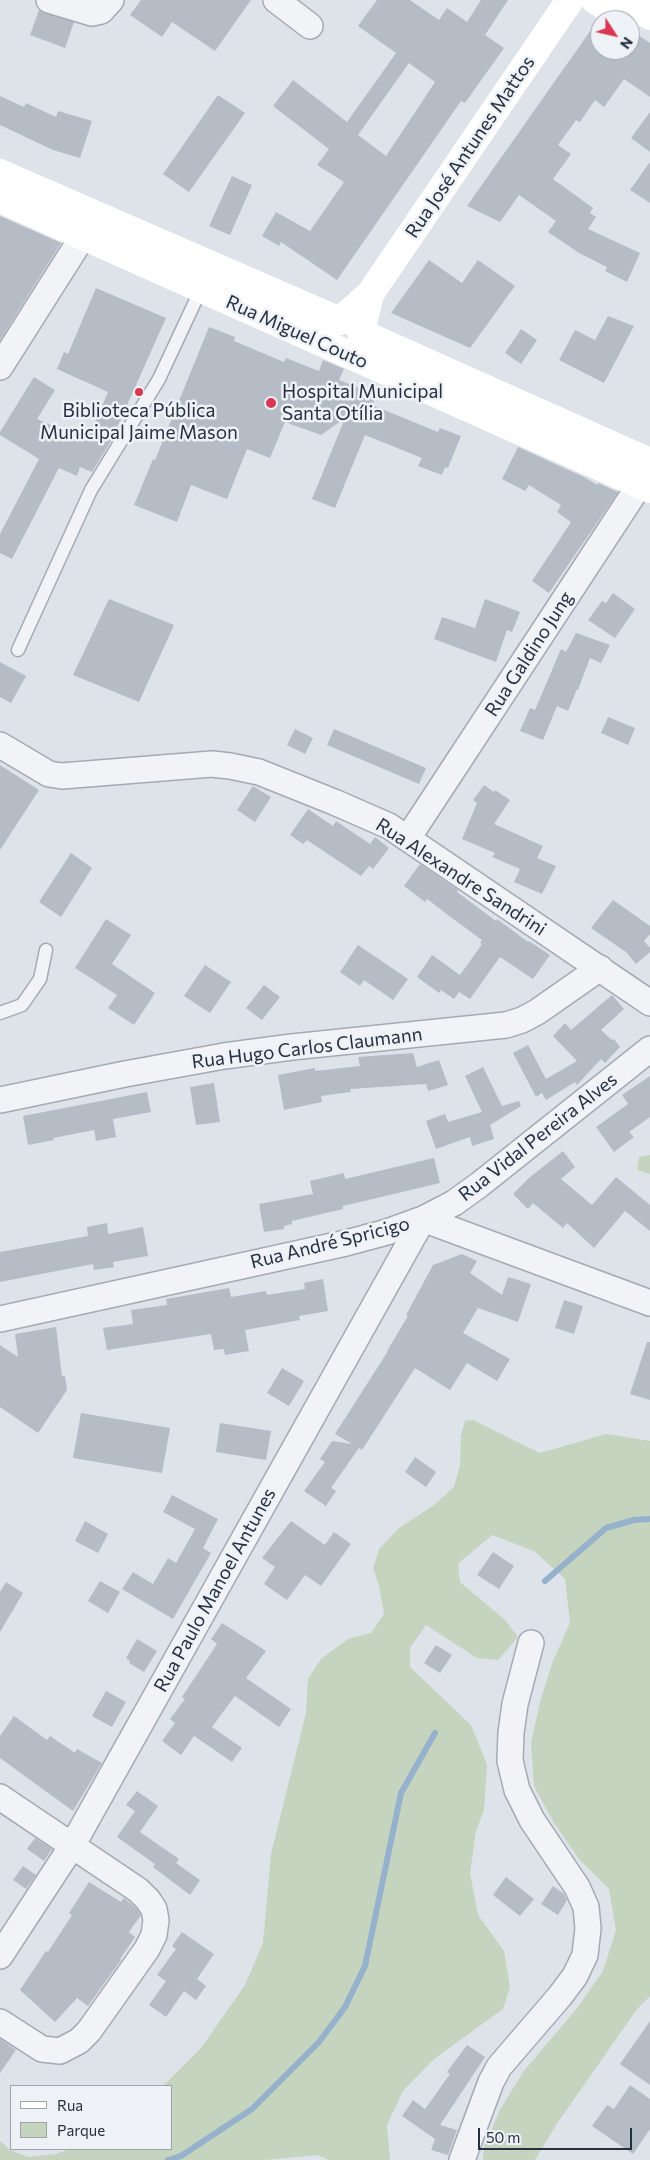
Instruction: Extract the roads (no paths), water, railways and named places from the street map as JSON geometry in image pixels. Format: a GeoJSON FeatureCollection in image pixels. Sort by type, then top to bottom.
{"type":"FeatureCollection","features":[{"type":"Feature","properties":{"kind":"street"},"geometry":{"type":"LineString","coordinates":[[49,0],[92,13],[101,11],[111,0]]}},
{"type":"Feature","properties":{"kind":"street"},"geometry":{"type":"LineString","coordinates":[[276,0],[310,26]]}},
{"type":"Feature","properties":{"kind":"street","name":"Rua José Antunes Mattos"},"geometry":{"type":"LineString","coordinates":[[351,327],[370,294],[570,0]]}},
{"type":"Feature","properties":{"kind":"street"},"geometry":{"type":"LineString","coordinates":[[595,0],[610,10]]}},
{"type":"Feature","properties":{"kind":"street"},"geometry":{"type":"LineString","coordinates":[[625,0],[650,16]]}},
{"type":"Feature","properties":{"kind":"street","name":"Rua Miguel Couto"},"geometry":{"type":"LineString","coordinates":[[0,173],[351,327],[481,400],[648,476]]}},
{"type":"Feature","properties":{"kind":"street","name":"Rua Miguel Couto"},"geometry":{"type":"LineString","coordinates":[[0,199],[340,351],[481,400]]}},
{"type":"Feature","properties":{"kind":"street"},"geometry":{"type":"LineString","coordinates":[[0,367],[83,236]]}},
{"type":"Feature","properties":{"kind":"street"},"geometry":{"type":"LineString","coordinates":[[340,351],[332,344],[330,339],[332,328],[351,327]]}},
{"type":"Feature","properties":{"kind":"street","name":"Rua Galdino Jung"},"geometry":{"type":"LineString","coordinates":[[408,838],[648,476]]}},
{"type":"Feature","properties":{"kind":"street","name":"Rua Alexandre Sandrini"},"geometry":{"type":"LineString","coordinates":[[0,744],[40,770],[62,776],[212,764],[259,772],[389,826],[650,1003]]}},
{"type":"Feature","properties":{"kind":"street","name":"Rua Hugo Carlos Claumann"},"geometry":{"type":"LineString","coordinates":[[0,1100],[224,1056],[292,1047],[506,1025],[522,1020],[537,1012],[600,968]]}},
{"type":"Feature","properties":{"kind":"street","name":"Rua Vidal Pereira Alves"},"geometry":{"type":"LineString","coordinates":[[423,1219],[454,1202],[479,1185],[650,1049]]}},
{"type":"Feature","properties":{"kind":"street","name":"Rua André Spricigo"},"geometry":{"type":"LineString","coordinates":[[0,1319],[346,1243],[387,1232],[423,1219],[650,1303]]}},
{"type":"Feature","properties":{"kind":"street","name":"Rua Paulo Manoel Antunes"},"geometry":{"type":"LineString","coordinates":[[0,1956],[72,1846],[423,1219]]}},
{"type":"Feature","properties":{"kind":"street"},"geometry":{"type":"LineString","coordinates":[[462,2160],[491,2082],[504,2061],[575,1976],[585,1955],[588,1928],[586,1907],[577,1887],[532,1820],[517,1790],[510,1762],[515,1704],[531,1643]]}},
{"type":"Feature","properties":{"kind":"street"},"geometry":{"type":"LineString","coordinates":[[0,1797],[138,1890],[154,1909],[156,1920],[154,1935],[147,1949],[89,2031],[79,2041],[60,2051],[42,2049],[0,2022]]}},
{"type":"Feature","properties":{"kind":"lane"},"geometry":{"type":"LineString","coordinates":[[18,650],[91,490],[159,379],[201,289]]}},
{"type":"Feature","properties":{"kind":"lane"},"geometry":{"type":"LineString","coordinates":[[0,1013],[22,1005],[40,979],[46,950]]}},
{"type":"Feature","properties":{"kind":"waterway"},"geometry":{"type":"LineString","coordinates":[[545,1581],[606,1528],[634,1520],[650,1519]]}},
{"type":"Feature","properties":{"kind":"waterway"},"geometry":{"type":"LineString","coordinates":[[168,2160],[181,2156],[252,2109],[319,2042],[345,2007],[365,1966],[401,1793],[435,1733]]}},
{"type":"Feature","properties":{"kind":"place","name":"Biblioteca Pública Municipal Jaime Mason"},"geometry":{"type":"Point","coordinates":[139,392]}},
{"type":"Feature","properties":{"kind":"place","name":"Hospital Municipal Santa Otília"},"geometry":{"type":"Point","coordinates":[271,403]}}]}
